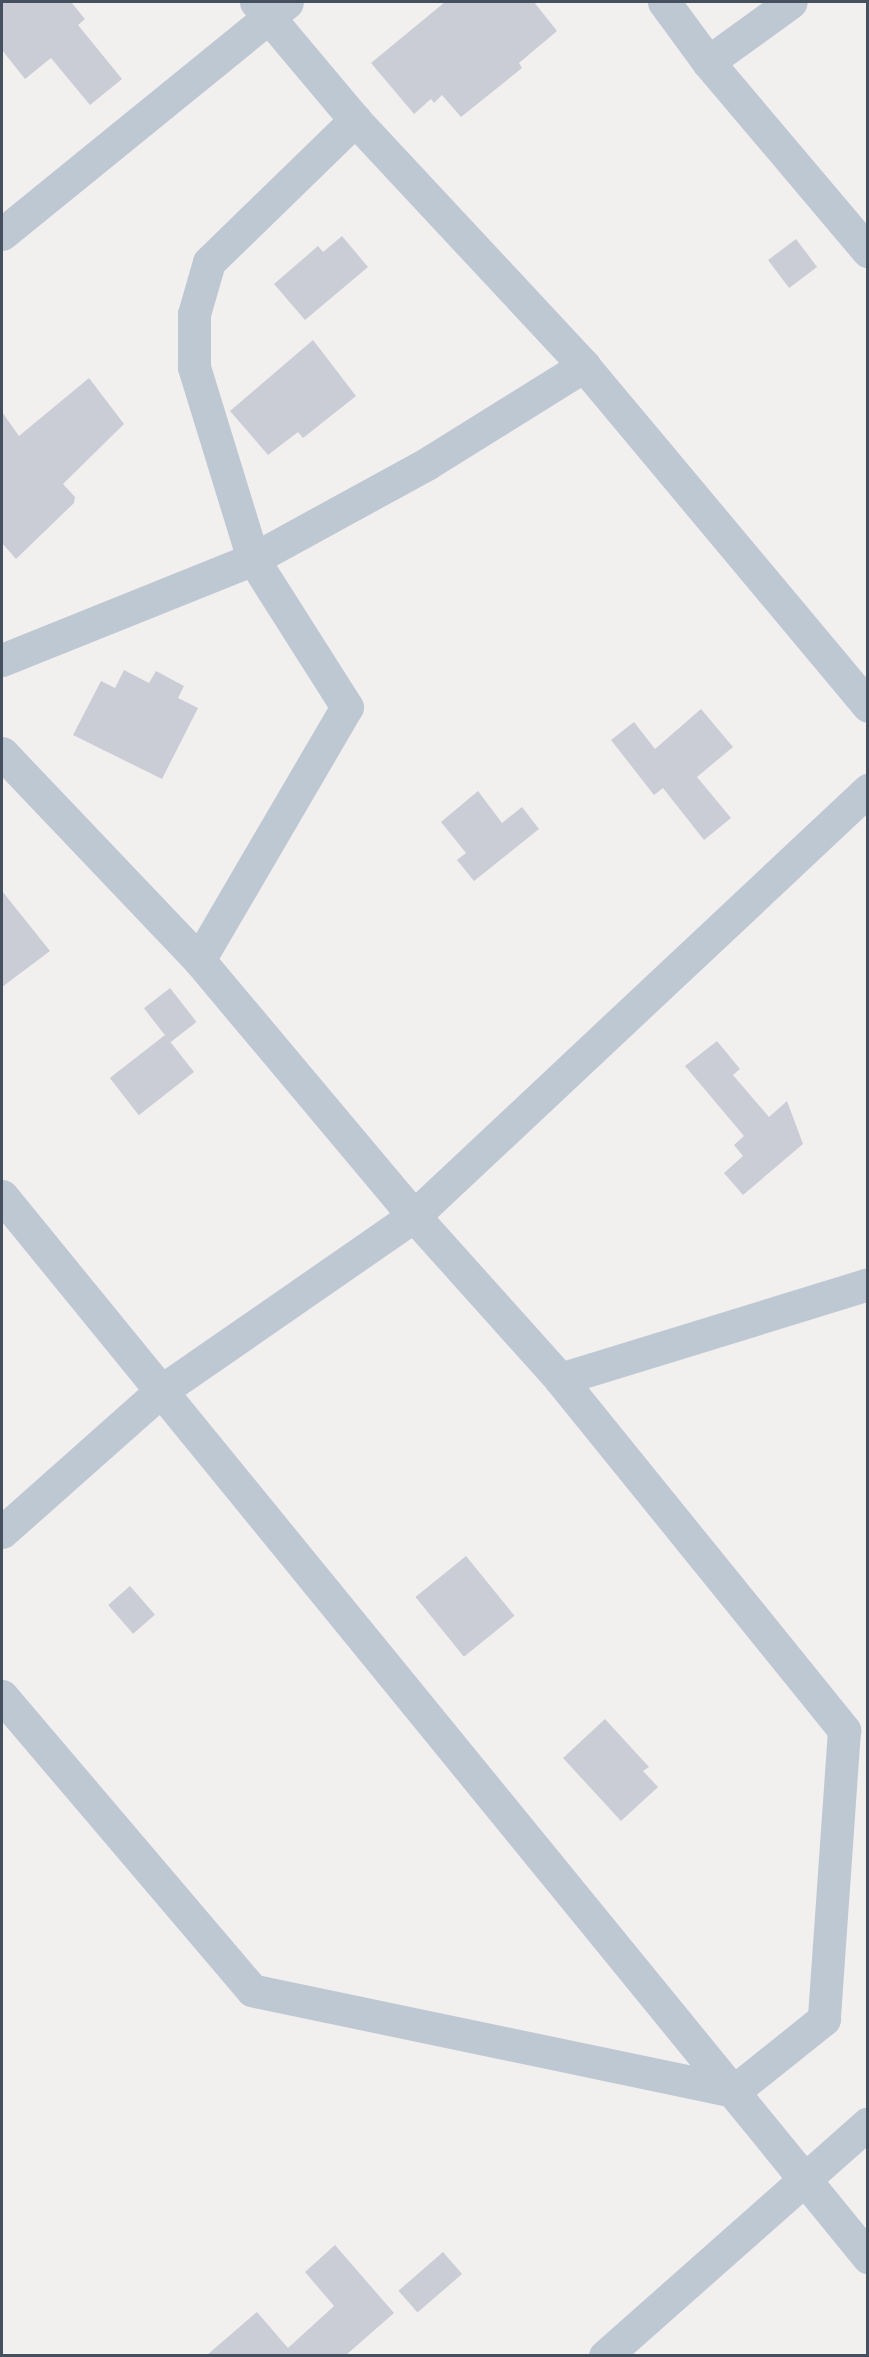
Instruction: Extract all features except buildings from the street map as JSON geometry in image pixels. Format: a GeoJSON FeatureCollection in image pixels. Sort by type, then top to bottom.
{"type":"FeatureCollection","features":[{"type":"Feature","properties":{"kind":"street"},"geometry":{"type":"LineString","coordinates":[[664,2],[708,62],[867,250]]}},
{"type":"Feature","properties":{"kind":"street"},"geometry":{"type":"LineString","coordinates":[[708,62],[791,2]]}},
{"type":"Feature","properties":{"kind":"street"},"geometry":{"type":"LineString","coordinates":[[2,234],[270,7],[355,120],[584,366],[867,706]]}},
{"type":"Feature","properties":{"kind":"street"},"geometry":{"type":"LineString","coordinates":[[199,960],[347,708],[253,559],[194,367],[194,314],[209,262],[355,120]]}},
{"type":"Feature","properties":{"kind":"street"},"geometry":{"type":"LineString","coordinates":[[2,660],[253,559],[428,462],[584,366]]}},
{"type":"Feature","properties":{"kind":"street"},"geometry":{"type":"LineString","coordinates":[[2,753],[199,960],[414,1216],[560,1379],[844,1730],[824,2019],[734,2091]]}},
{"type":"Feature","properties":{"kind":"street"},"geometry":{"type":"LineString","coordinates":[[2,1532],[161,1391],[414,1216],[867,790]]}},
{"type":"Feature","properties":{"kind":"street"},"geometry":{"type":"LineString","coordinates":[[2,1196],[734,2091],[867,2257]]}},
{"type":"Feature","properties":{"kind":"street"},"geometry":{"type":"LineString","coordinates":[[560,1379],[867,1284]]}},
{"type":"Feature","properties":{"kind":"street"},"geometry":{"type":"LineString","coordinates":[[2,1696],[252,1990],[734,2091]]}},
{"type":"Feature","properties":{"kind":"street"},"geometry":{"type":"LineString","coordinates":[[605,2355],[867,2123]]}}]}
